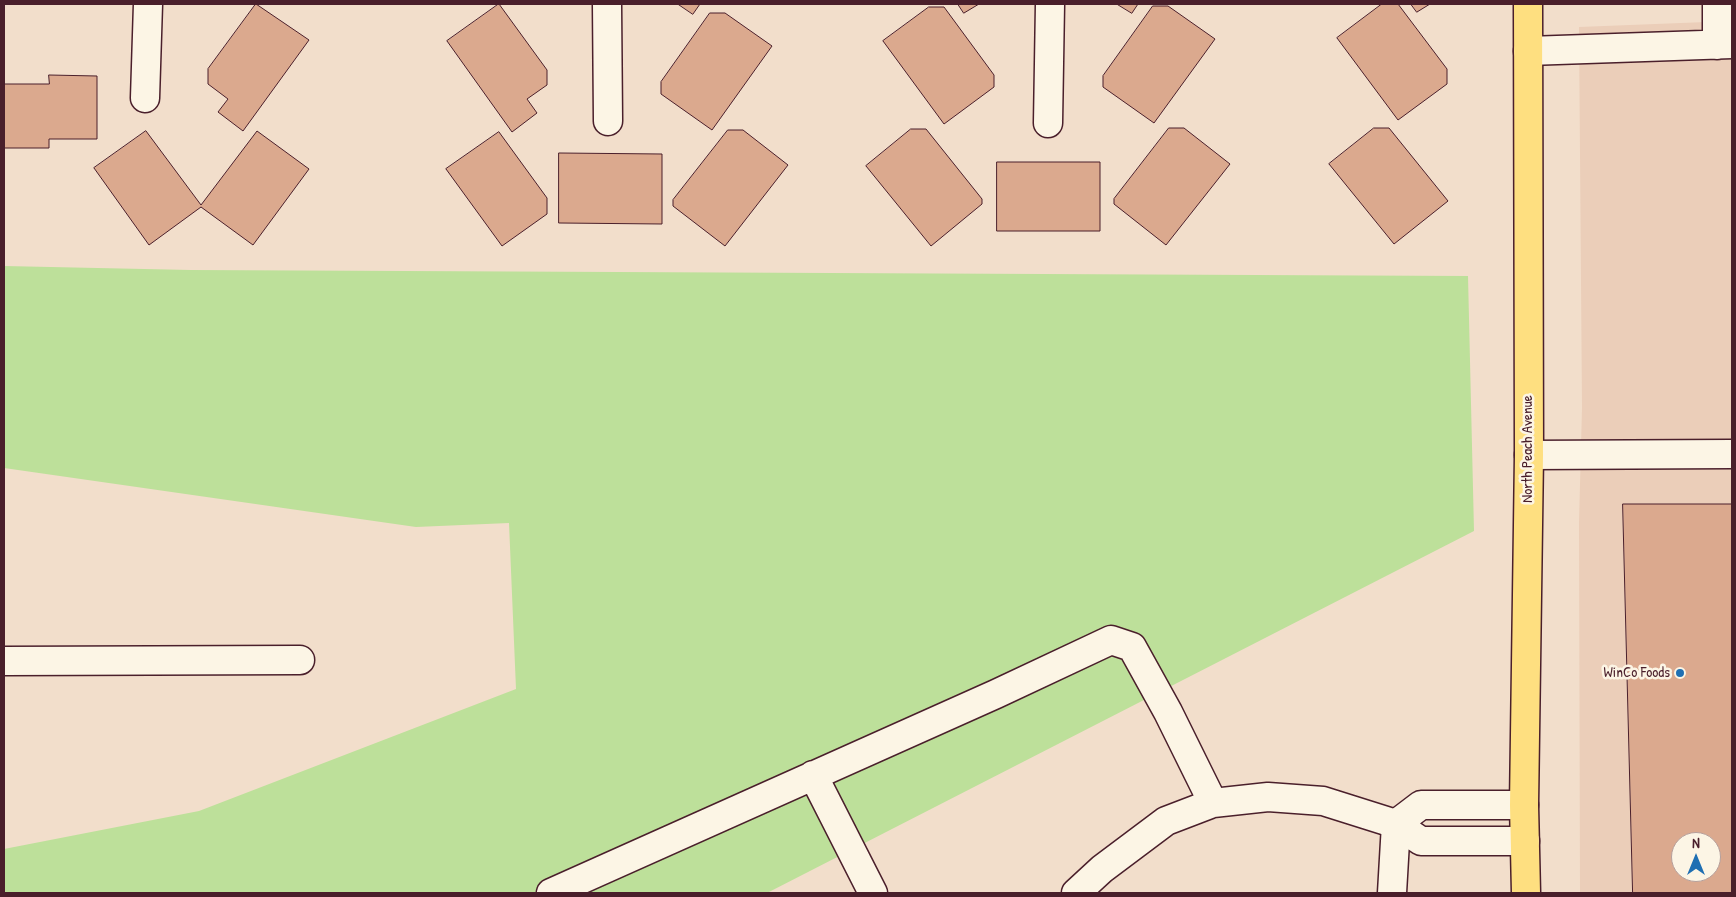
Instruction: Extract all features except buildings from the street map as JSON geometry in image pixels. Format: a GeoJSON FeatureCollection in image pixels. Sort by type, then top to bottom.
{"type":"FeatureCollection","features":[{"type":"Feature","properties":{"kind":"main road","name":"North Peach Avenue"},"geometry":{"type":"LineString","coordinates":[[1526,893],[1524,805],[1529,454],[1528,4]]}},
{"type":"Feature","properties":{"kind":"street"},"geometry":{"type":"LineString","coordinates":[[146,98],[148,4]]}},
{"type":"Feature","properties":{"kind":"street"},"geometry":{"type":"LineString","coordinates":[[607,4],[608,121]]}},
{"type":"Feature","properties":{"kind":"street"},"geometry":{"type":"LineString","coordinates":[[1048,123],[1050,4]]}},
{"type":"Feature","properties":{"kind":"street"},"geometry":{"type":"LineString","coordinates":[[1528,51],[1724,45],[1717,4]]}},
{"type":"Feature","properties":{"kind":"street"},"geometry":{"type":"LineString","coordinates":[[1529,454],[1732,454]]}},
{"type":"Feature","properties":{"kind":"street"},"geometry":{"type":"LineString","coordinates":[[551,893],[996,694],[1111,640],[1132,646],[1168,712],[1213,803]]}},
{"type":"Feature","properties":{"kind":"street"},"geometry":{"type":"LineString","coordinates":[[4,661],[300,660]]}},
{"type":"Feature","properties":{"kind":"street"},"geometry":{"type":"LineString","coordinates":[[813,775],[873,893]]}},
{"type":"Feature","properties":{"kind":"street"},"geometry":{"type":"LineString","coordinates":[[1076,893],[1102,869],[1166,822],[1213,803],[1268,796],[1323,801],[1396,824],[1421,841],[1525,841]]}},
{"type":"Feature","properties":{"kind":"street"},"geometry":{"type":"LineString","coordinates":[[1392,893],[1396,824],[1421,805],[1524,805]]}},
{"type":"Feature","properties":{"kind":"shaded area"},"geometry":{"type":"Polygon","coordinates":[[[1732,21],[1732,893],[1580,893],[1579,523],[1582,408],[1579,27],[1732,21]]]}},
{"type":"Feature","properties":{"kind":"green space"},"geometry":{"type":"Polygon","coordinates":[[[4,266],[191,270],[1468,276],[1474,531],[767,893],[4,893],[4,849],[199,811],[516,689],[509,523],[416,527],[4,468],[4,266]]]}},
{"type":"Feature","properties":{"kind":"place","name":"WinCo Foods"},"geometry":{"type":"Point","coordinates":[1680,673]}}]}
